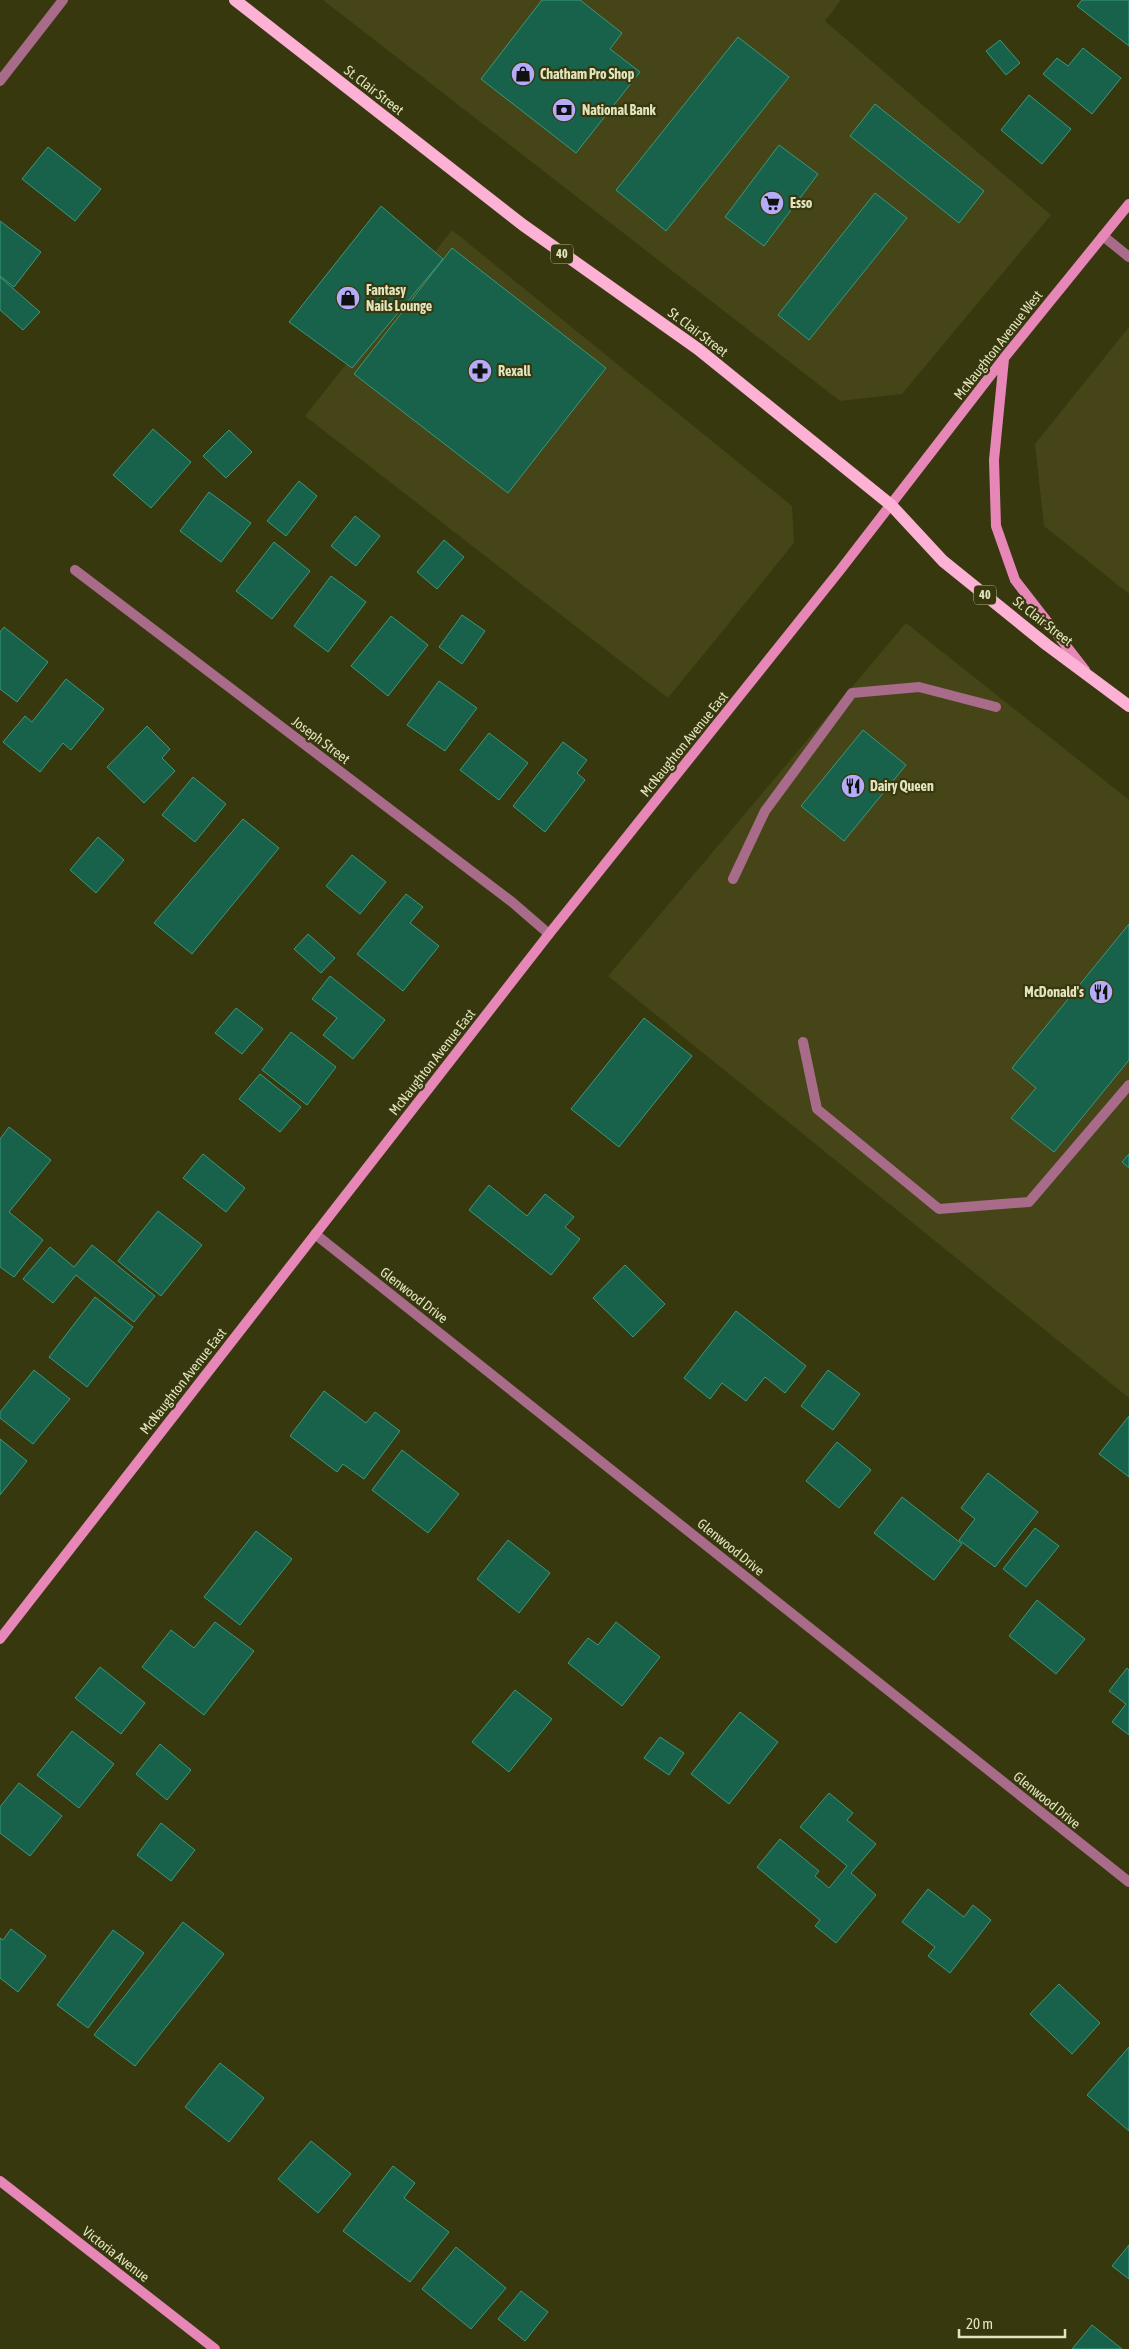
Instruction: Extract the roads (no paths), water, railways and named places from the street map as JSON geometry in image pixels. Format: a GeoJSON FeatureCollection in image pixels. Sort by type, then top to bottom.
{"type":"FeatureCollection","features":[{"type":"Feature","properties":{"kind":"main road","name":"St. Clair Street"},"geometry":{"type":"LineString","coordinates":[[235,0],[523,225],[698,350],[890,505],[943,561],[1047,645],[1129,706]]}},
{"type":"Feature","properties":{"kind":"main road","name":"McNaughton Avenue West"},"geometry":{"type":"LineString","coordinates":[[890,505],[1004,358],[1129,204]]}},
{"type":"Feature","properties":{"kind":"main road"},"geometry":{"type":"LineString","coordinates":[[1004,358],[994,460],[996,526],[1015,580],[1088,674]]}},
{"type":"Feature","properties":{"kind":"main road","name":"McNaughton Avenue East"},"geometry":{"type":"LineString","coordinates":[[0,1639],[549,934],[890,505]]}},
{"type":"Feature","properties":{"kind":"main road","name":"Victoria Avenue"},"geometry":{"type":"LineString","coordinates":[[0,2181],[215,2349]]}},
{"type":"Feature","properties":{"kind":"street"},"geometry":{"type":"LineString","coordinates":[[0,81],[63,0]]}},
{"type":"Feature","properties":{"kind":"street"},"geometry":{"type":"LineString","coordinates":[[1103,236],[1129,257]]}},
{"type":"Feature","properties":{"kind":"street","name":"Joseph Street"},"geometry":{"type":"LineString","coordinates":[[75,570],[512,902],[549,934]]}},
{"type":"Feature","properties":{"kind":"street"},"geometry":{"type":"LineString","coordinates":[[733,879],[765,811],[852,693],[919,686],[996,706]]}},
{"type":"Feature","properties":{"kind":"street"},"geometry":{"type":"LineString","coordinates":[[803,1042],[817,1109],[939,1209],[1029,1202],[1129,1085]]}},
{"type":"Feature","properties":{"kind":"street","name":"Glenwood Drive"},"geometry":{"type":"LineString","coordinates":[[315,1234],[1129,1882]]}},
{"type":"Feature","properties":{"kind":"place","name":"Chatham Pro Shop"},"geometry":{"type":"Point","coordinates":[523,74]}},
{"type":"Feature","properties":{"kind":"place","name":"National Bank"},"geometry":{"type":"Point","coordinates":[564,110]}},
{"type":"Feature","properties":{"kind":"place","name":"Esso"},"geometry":{"type":"Point","coordinates":[772,203]}},
{"type":"Feature","properties":{"kind":"place","name":"Fantasy Nails Lounge"},"geometry":{"type":"Point","coordinates":[348,298]}},
{"type":"Feature","properties":{"kind":"place","name":"Rexall"},"geometry":{"type":"Point","coordinates":[480,371]}},
{"type":"Feature","properties":{"kind":"place","name":"Dairy Queen"},"geometry":{"type":"Point","coordinates":[853,786]}},
{"type":"Feature","properties":{"kind":"place","name":"McDonald's"},"geometry":{"type":"Point","coordinates":[1101,992]}}]}
